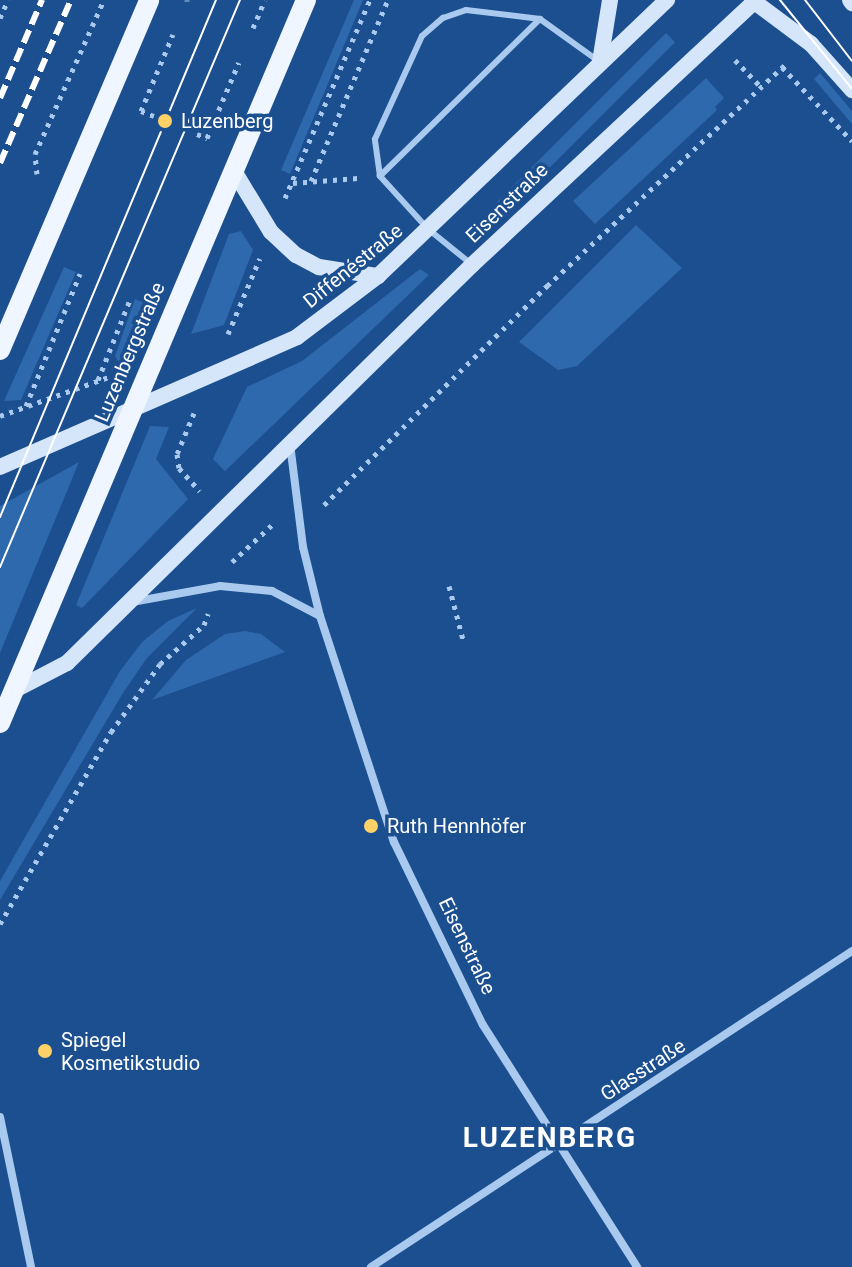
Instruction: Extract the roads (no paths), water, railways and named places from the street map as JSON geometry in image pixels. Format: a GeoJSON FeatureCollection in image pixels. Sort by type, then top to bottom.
{"type":"FeatureCollection","features":[{"type":"Feature","properties":{"kind":"main road"},"geometry":{"type":"LineString","coordinates":[[0,350],[149,0]]}},
{"type":"Feature","properties":{"kind":"main road","name":"Luzenbergstraße"},"geometry":{"type":"LineString","coordinates":[[0,723],[306,0]]}},
{"type":"Feature","properties":{"kind":"street"},"geometry":{"type":"LineString","coordinates":[[600,62],[610,0]]}},
{"type":"Feature","properties":{"kind":"street","name":"Diffenéstraße"},"geometry":{"type":"LineString","coordinates":[[0,467],[297,337],[378,276],[667,0]]}},
{"type":"Feature","properties":{"kind":"street"},"geometry":{"type":"LineString","coordinates":[[754,1],[811,44],[852,90]]}},
{"type":"Feature","properties":{"kind":"street","name":"Eisenstraße"},"geometry":{"type":"LineString","coordinates":[[13,691],[67,663],[290,440],[754,1]]}},
{"type":"Feature","properties":{"kind":"street"},"geometry":{"type":"LineString","coordinates":[[234,171],[271,232],[296,255],[319,267],[378,276]]}},
{"type":"Feature","properties":{"kind":"street","name":"Eisenstraße"},"geometry":{"type":"LineString","coordinates":[[290,440],[298,513],[320,616],[394,842],[483,1025],[637,1267]]}},
{"type":"Feature","properties":{"kind":"street"},"geometry":{"type":"LineString","coordinates":[[125,603],[220,586],[272,591],[320,616]]}},
{"type":"Feature","properties":{"kind":"street","name":"Glasstraße"},"geometry":{"type":"LineString","coordinates":[[371,1267],[852,951]]}},
{"type":"Feature","properties":{"kind":"street"},"geometry":{"type":"LineString","coordinates":[[0,1117],[31,1267]]}},
{"type":"Feature","properties":{"kind":"lane"},"geometry":{"type":"LineString","coordinates":[[472,265],[428,229],[380,176],[375,139],[422,36],[443,18],[466,10],[540,19],[600,62]]}},
{"type":"Feature","properties":{"kind":"lane"},"geometry":{"type":"LineString","coordinates":[[380,176],[540,19]]}},
{"type":"Feature","properties":{"kind":"tram line"},"geometry":{"type":"LineString","coordinates":[[0,517],[216,0]]}},
{"type":"Feature","properties":{"kind":"tram line"},"geometry":{"type":"LineString","coordinates":[[0,567],[240,0]]}},
{"type":"Feature","properties":{"kind":"tram line"},"geometry":{"type":"LineString","coordinates":[[780,0],[852,89]]}},
{"type":"Feature","properties":{"kind":"tram line"},"geometry":{"type":"LineString","coordinates":[[805,0],[852,61]]}},
{"type":"Feature","properties":{"kind":"railway"},"geometry":{"type":"LineString","coordinates":[[0,98],[42,0]]}},
{"type":"Feature","properties":{"kind":"railway"},"geometry":{"type":"LineString","coordinates":[[0,163],[71,0]]}},
{"type":"Feature","properties":{"kind":"place","name":"Luzenberg"},"geometry":{"type":"Point","coordinates":[165,121]}},
{"type":"Feature","properties":{"kind":"place","name":"Ruth Hennhöfer"},"geometry":{"type":"Point","coordinates":[371,826]}},
{"type":"Feature","properties":{"kind":"place","name":"Spiegel Kosmetikstudio"},"geometry":{"type":"Point","coordinates":[45,1051]}},
{"type":"Feature","properties":{"kind":"district","name":"LUZENBERG"},"geometry":{"type":"Point","coordinates":[550,1138]}}]}
